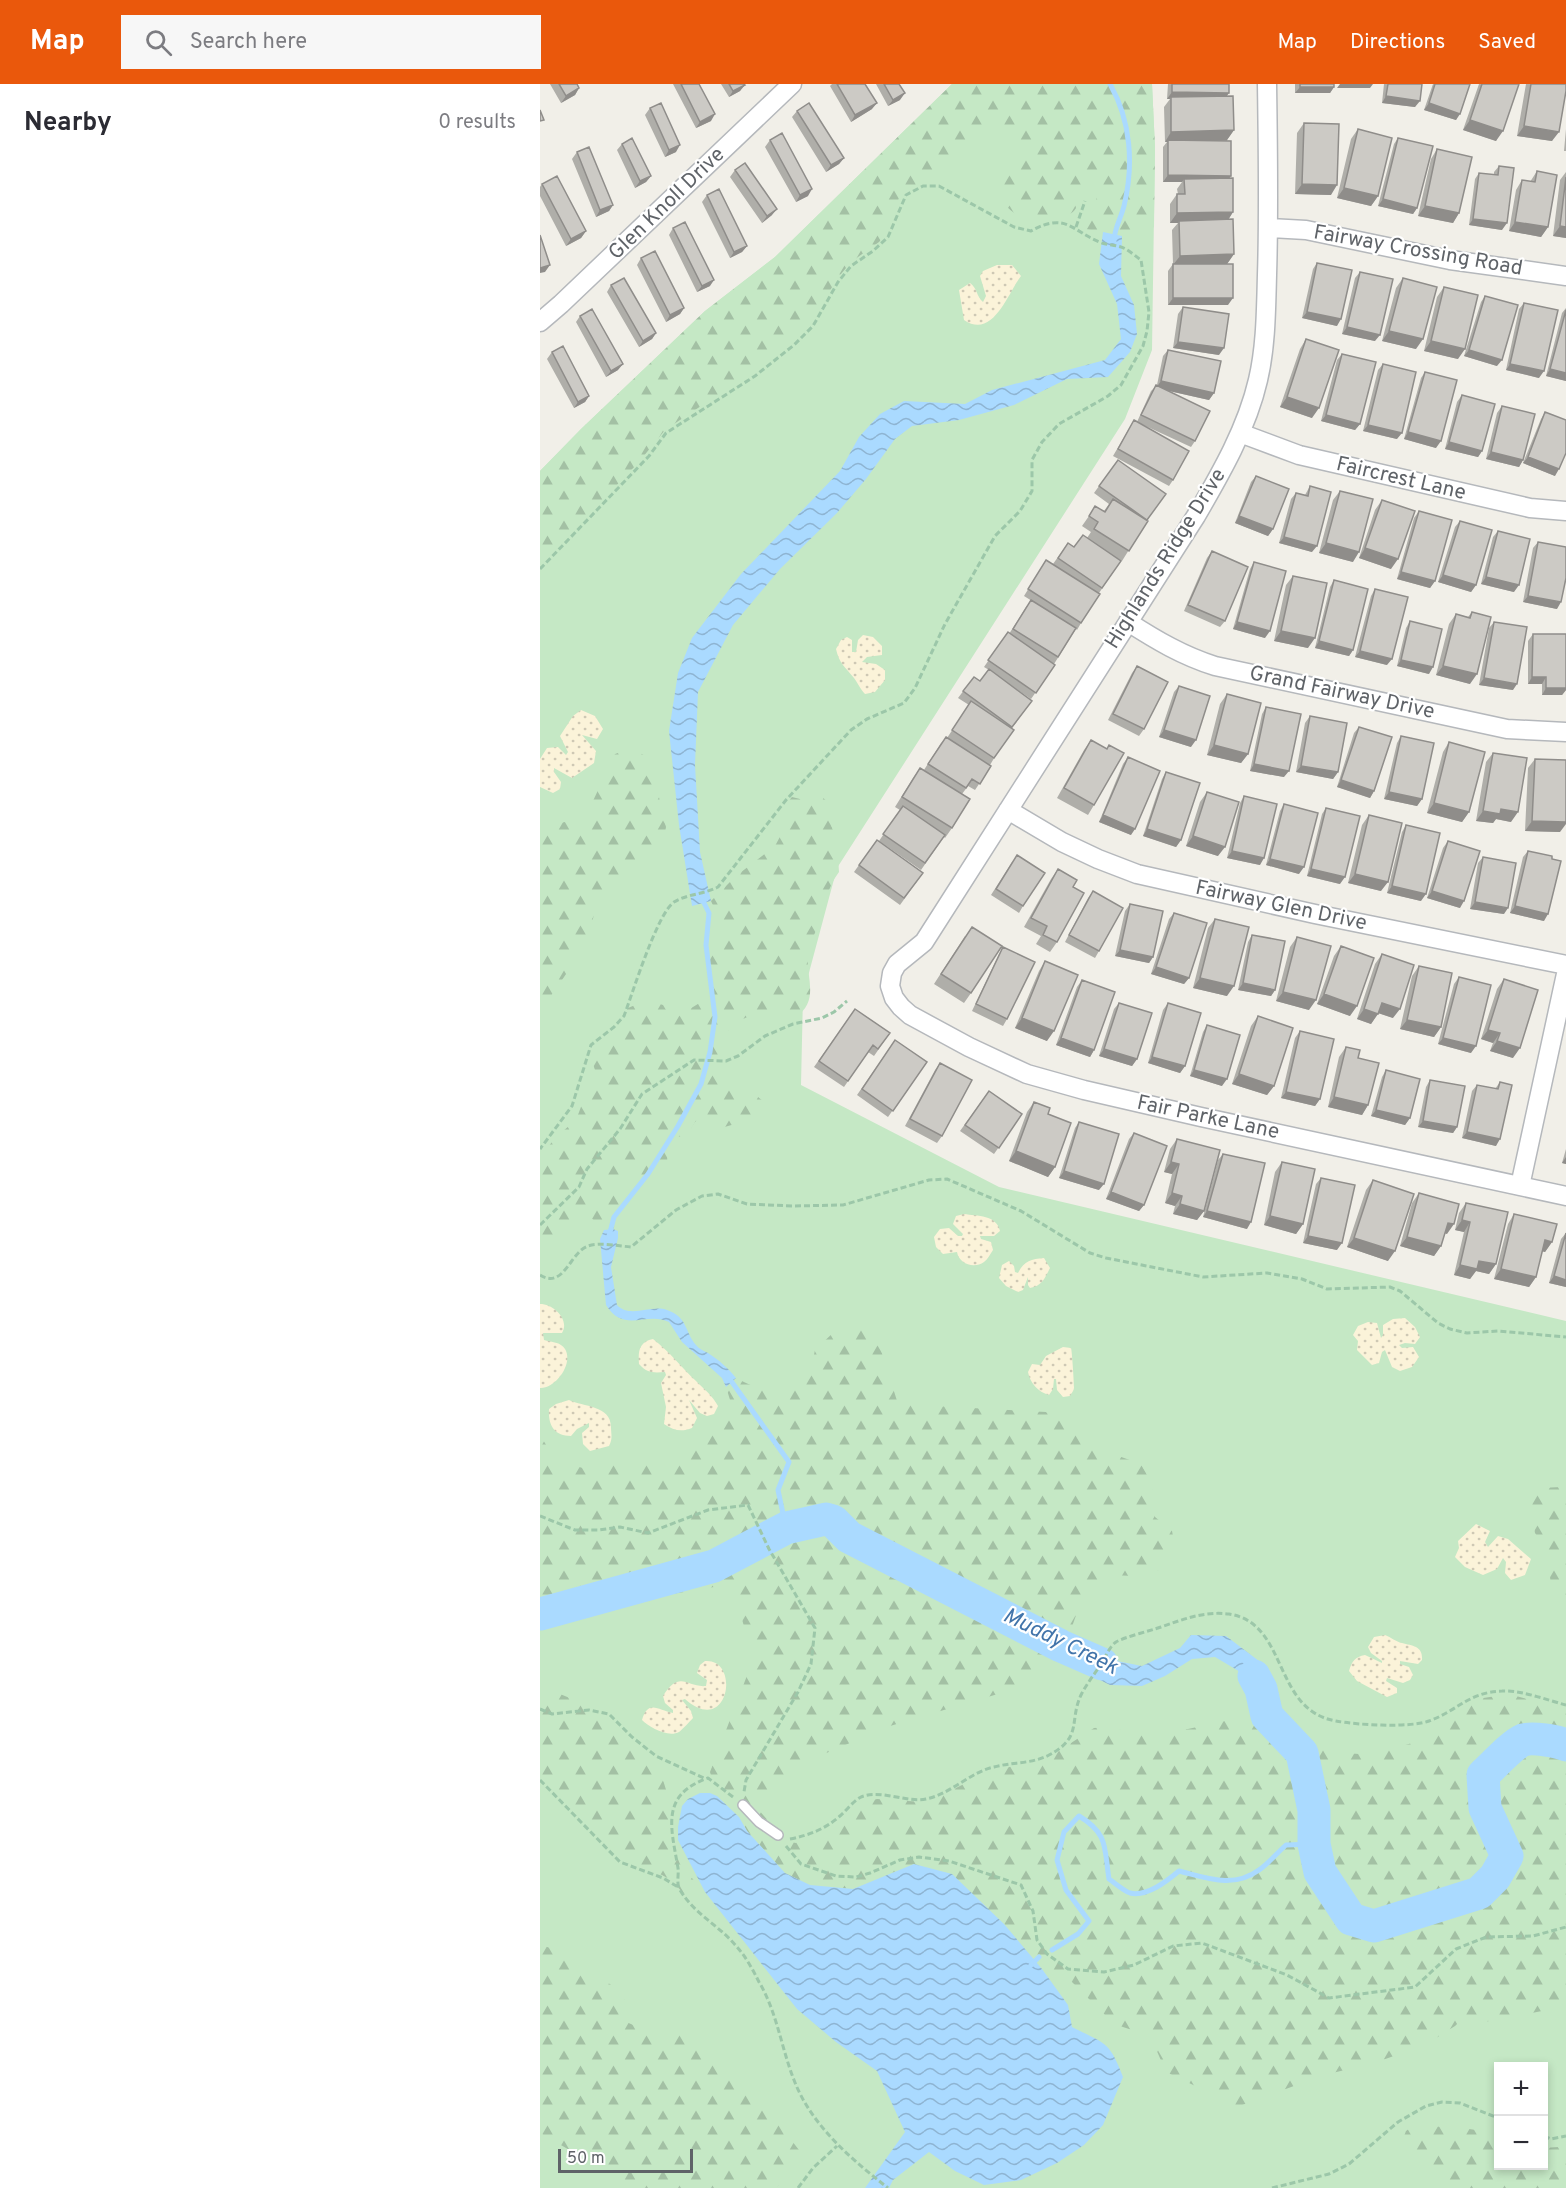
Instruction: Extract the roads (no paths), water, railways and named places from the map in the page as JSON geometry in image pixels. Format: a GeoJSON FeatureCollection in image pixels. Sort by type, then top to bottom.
{"type":"FeatureCollection","features":[{"type":"Feature","properties":{"kind":"street","name":"Glen Knoll Drive"},"geometry":{"type":"LineString","coordinates":[[540,322],[792,84]]}},
{"type":"Feature","properties":{"kind":"street","name":"Highlands Ridge Drive"},"geometry":{"type":"LineString","coordinates":[[892,973],[897,964],[924,942],[1196,516],[1220,475],[1240,433],[1258,380],[1266,321],[1269,228],[1267,84]]}},
{"type":"Feature","properties":{"kind":"street","name":"Fairway Crossing Road"},"geometry":{"type":"LineString","coordinates":[[1269,228],[1306,230],[1450,260],[1566,276]]}},
{"type":"Feature","properties":{"kind":"street","name":"Faircrest Lane"},"geometry":{"type":"LineString","coordinates":[[1240,433],[1299,455],[1530,508],[1566,511]]}},
{"type":"Feature","properties":{"kind":"street","name":"Grand Fairway Drive"},"geometry":{"type":"LineString","coordinates":[[1128,622],[1164,645],[1215,666],[1507,729],[1566,732]]}},
{"type":"Feature","properties":{"kind":"street","name":"Fairway Glen Drive"},"geometry":{"type":"LineString","coordinates":[[1008,810],[1062,842],[1137,874],[1291,909],[1566,965]]}},
{"type":"Feature","properties":{"kind":"street","name":"Fair Parke Lane"},"geometry":{"type":"LineString","coordinates":[[892,973],[890,986],[894,998],[910,1015],[969,1047],[1027,1074],[1148,1105],[1566,1196]]}},
{"type":"Feature","properties":{"kind":"street"},"geometry":{"type":"LineString","coordinates":[[1520,1186],[1566,974]]}},
{"type":"Feature","properties":{"kind":"lane"},"geometry":{"type":"LineString","coordinates":[[743,1806],[759,1822],[778,1835]]}},
{"type":"Feature","properties":{"kind":"water"},"geometry":{"type":"Polygon","coordinates":[[[1103,232],[1122,236],[1121,276],[1134,305],[1137,334],[1130,352],[1108,377],[1067,379],[1014,405],[959,420],[912,426],[895,439],[866,479],[837,513],[780,569],[733,625],[698,692],[695,765],[700,852],[711,901],[692,906],[679,825],[669,731],[678,673],[692,638],[741,574],[840,471],[859,437],[880,414],[904,401],[965,404],[992,390],[1105,360],[1121,339],[1117,304],[1099,264],[1103,232]]]}},
{"type":"Feature","properties":{"kind":"water"},"geometry":{"type":"Polygon","coordinates":[[[604,1230],[618,1231],[611,1267],[617,1305],[628,1311],[661,1309],[679,1316],[697,1346],[720,1361],[736,1378],[726,1387],[722,1378],[682,1342],[669,1322],[660,1319],[620,1318],[613,1314],[606,1305],[600,1239],[604,1230]]]}},
{"type":"Feature","properties":{"kind":"water"},"geometry":{"type":"Polygon","coordinates":[[[1069,1635],[1117,1661],[1142,1666],[1180,1648],[1191,1635],[1226,1636],[1259,1661],[1284,1717],[1252,1715],[1247,1676],[1215,1657],[1192,1659],[1165,1676],[1142,1686],[1110,1685],[1054,1657],[1069,1635]]]}},
{"type":"Feature","properties":{"kind":"water"},"geometry":{"type":"Polygon","coordinates":[[[700,1793],[717,1796],[739,1817],[747,1831],[785,1873],[810,1885],[853,1889],[914,1864],[952,1874],[1004,1924],[1042,1969],[1068,2005],[1072,2027],[1105,2044],[1114,2056],[1123,2077],[1103,2125],[1084,2145],[1057,2163],[1021,2180],[984,2185],[955,2171],[929,2152],[893,2180],[889,2188],[865,2188],[905,2132],[877,2071],[836,2042],[797,2009],[705,1892],[678,1840],[682,1806],[688,1799],[700,1793]]]}},
{"type":"Feature","properties":{"kind":"waterway"},"geometry":{"type":"LineString","coordinates":[[1110,84],[1122,113],[1130,159],[1127,191],[1114,241]]}},
{"type":"Feature","properties":{"kind":"waterway"},"geometry":{"type":"LineString","coordinates":[[609,1236],[614,1217],[648,1174],[678,1126],[701,1084],[710,1052],[715,1017],[706,945],[709,913],[702,899]]}},
{"type":"Feature","properties":{"kind":"waterway"},"geometry":{"type":"LineString","coordinates":[[729,1378],[789,1462],[778,1490],[786,1528]]}},
{"type":"Feature","properties":{"kind":"waterway","name":"Muddy Creek"},"geometry":{"type":"LineString","coordinates":[[540,1614],[714,1566],[786,1528],[826,1519],[833,1521],[849,1537],[1061,1646],[1102,1664]]}},
{"type":"Feature","properties":{"kind":"waterway","name":"Muddy Creek"},"geometry":{"type":"LineString","coordinates":[[1254,1676],[1261,1689],[1267,1716],[1302,1753],[1314,1810],[1314,1844],[1320,1872],[1351,1919],[1374,1926],[1479,1893],[1495,1877],[1507,1856],[1485,1808],[1483,1775],[1523,1740],[1545,1740],[1566,1745]]}},
{"type":"Feature","properties":{"kind":"waterway"},"geometry":{"type":"LineString","coordinates":[[1052,1950],[1078,1934],[1089,1921],[1066,1890],[1057,1860],[1064,1832],[1079,1816],[1096,1829],[1100,1836],[1105,1850],[1109,1879],[1122,1889],[1136,1894],[1150,1890],[1179,1871],[1210,1879],[1230,1881],[1239,1879],[1259,1870],[1286,1845],[1314,1844]]}},
{"type":"Feature","properties":{"kind":"waterway"},"geometry":{"type":"LineString","coordinates":[[1031,1965],[1039,1957]]}}]}
